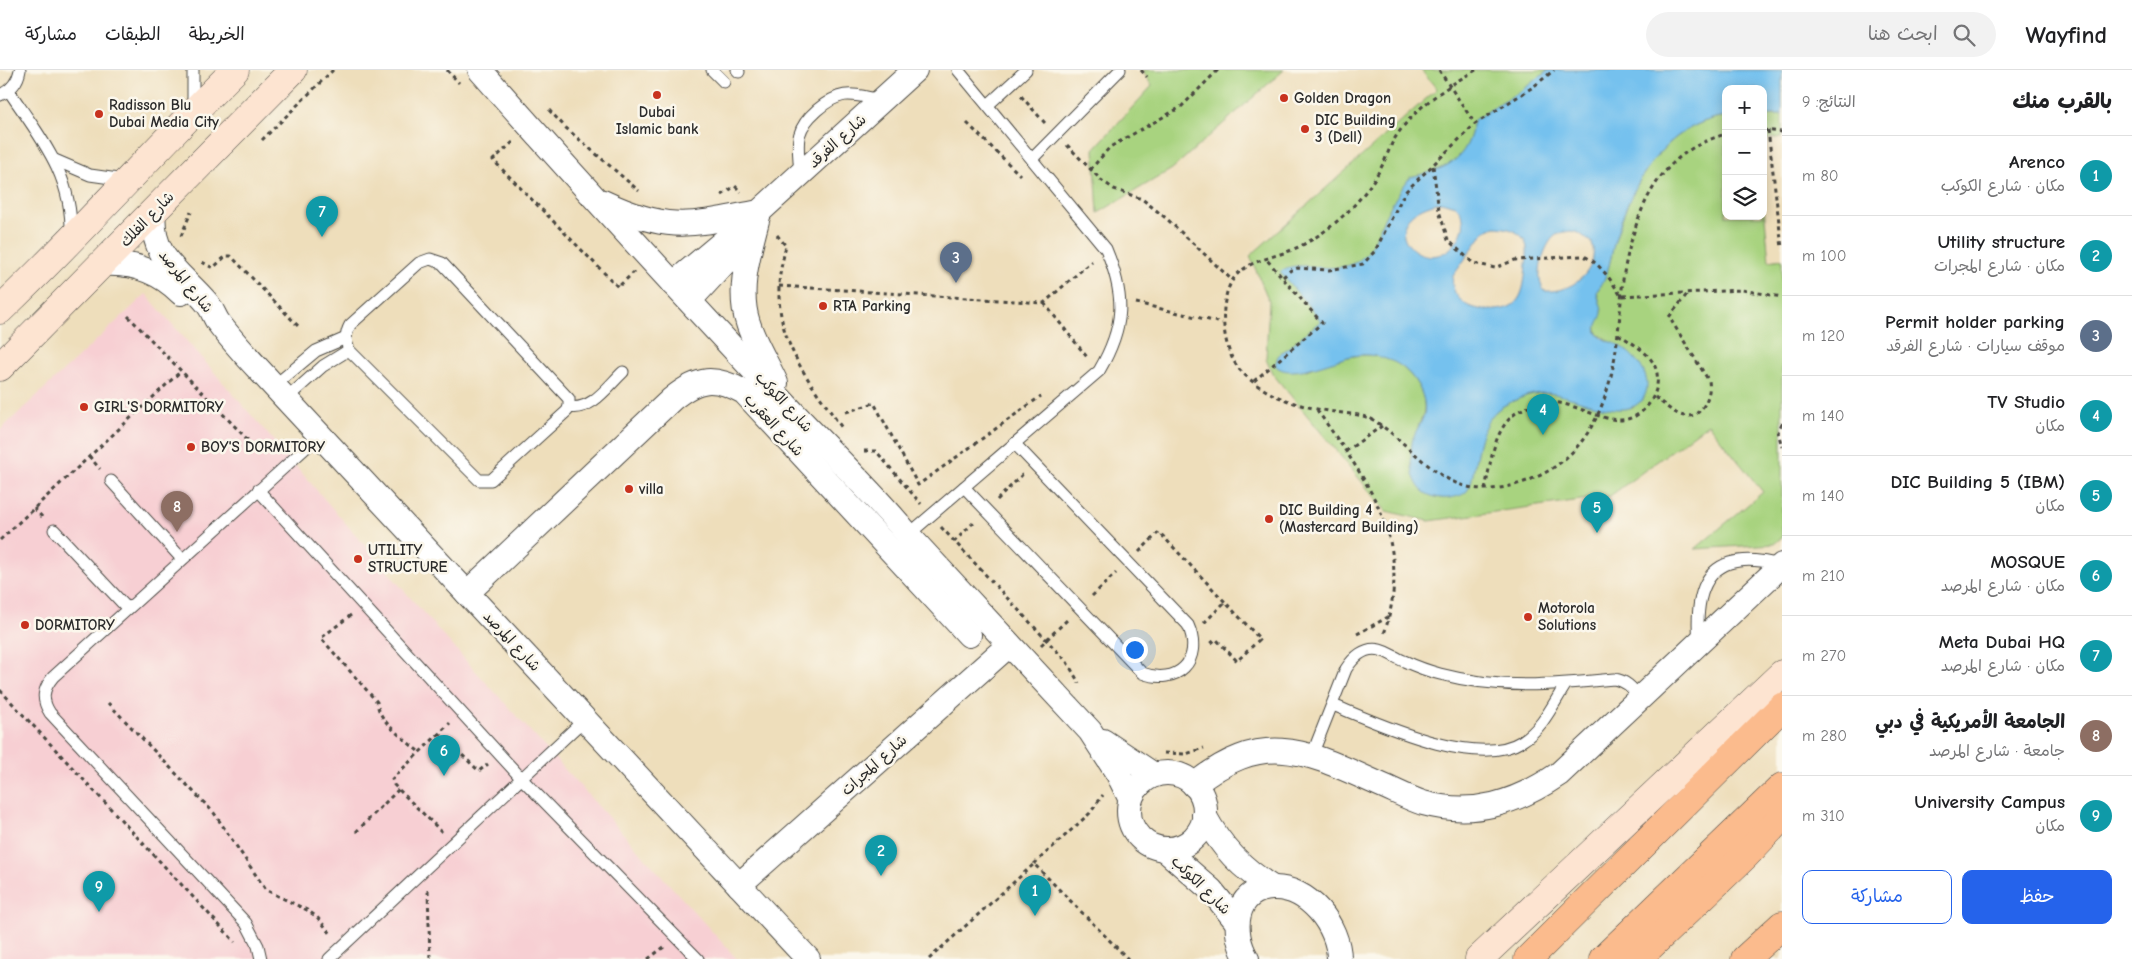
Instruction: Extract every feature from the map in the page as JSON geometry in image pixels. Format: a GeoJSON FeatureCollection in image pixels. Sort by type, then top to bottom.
{"type":"FeatureCollection","features":[{"type":"Feature","properties":{"kind":"highway"},"geometry":{"type":"LineString","coordinates":[[1528,959],[1782,707]]}},
{"type":"Feature","properties":{"kind":"highway"},"geometry":{"type":"LineString","coordinates":[[1602,959],[1782,787]]}},
{"type":"Feature","properties":{"kind":"highway"},"geometry":{"type":"LineString","coordinates":[[1638,959],[1782,818]]}},
{"type":"Feature","properties":{"kind":"highway"},"geometry":{"type":"LineString","coordinates":[[1745,959],[1782,925]]}},
{"type":"Feature","properties":{"kind":"street"},"geometry":{"type":"LineString","coordinates":[[0,310],[39,273],[235,70]]}},
{"type":"Feature","properties":{"kind":"street","name":"شارع الفلك"},"geometry":{"type":"LineString","coordinates":[[0,367],[293,70]]}},
{"type":"Feature","properties":{"kind":"street","name":"شارع الكوكب"},"geometry":{"type":"LineString","coordinates":[[480,70],[591,196],[788,407],[884,506],[908,536],[1090,731],[1118,774],[1130,798]]}},
{"type":"Feature","properties":{"kind":"street","name":"شارع الفرقد"},"geometry":{"type":"LineString","coordinates":[[682,292],[759,212],[915,70]]}},
{"type":"Feature","properties":{"kind":"street"},"geometry":{"type":"LineString","coordinates":[[591,196],[627,213],[646,220],[666,224],[687,225],[759,212],[743,288],[744,305],[748,323],[788,407]]}},
{"type":"Feature","properties":{"kind":"street","name":"شارع المرصد"},"geometry":{"type":"LineString","coordinates":[[154,212],[154,230],[159,248],[178,275],[206,303],[217,321],[280,392],[808,959]]}},
{"type":"Feature","properties":{"kind":"street","name":"شارع المرصد"},"geometry":{"type":"LineString","coordinates":[[103,264],[128,264],[154,273],[167,280],[204,315],[217,321]]}},
{"type":"Feature","properties":{"kind":"street"},"geometry":{"type":"LineString","coordinates":[[0,285],[39,273]]}},
{"type":"Feature","properties":{"kind":"street","name":"شارع العقرب"},"geometry":{"type":"LineString","coordinates":[[467,593],[672,399],[687,386],[706,381],[726,383],[744,392],[969,635]]}},
{"type":"Feature","properties":{"kind":"street"},"geometry":{"type":"LineString","coordinates":[[1194,784],[1214,769],[1237,758],[1262,751],[1287,750],[1312,755],[1422,803],[1450,808],[1480,808],[1508,802],[1535,791],[1559,774],[1782,565]]}},
{"type":"Feature","properties":{"kind":"street","name":"شارع المجرات"},"geometry":{"type":"LineString","coordinates":[[739,885],[1009,645]]}},
{"type":"Feature","properties":{"kind":"street"},"geometry":{"type":"LineString","coordinates":[[1479,959],[1782,674]]}},
{"type":"Feature","properties":{"kind":"street","name":"شارع الكوكب"},"geometry":{"type":"LineString","coordinates":[[1090,731],[1157,764]]}},
{"type":"Feature","properties":{"kind":"street"},"geometry":{"type":"LineString","coordinates":[[1157,764],[1194,784],[1203,798],[1204,815],[1202,824],[1191,840],[1178,847],[1164,848],[1152,846],[1142,840],[1134,831],[1130,821],[1130,798],[1157,764]]}},
{"type":"Feature","properties":{"kind":"street"},"geometry":{"type":"LineString","coordinates":[[1204,815],[1214,833],[1239,865],[1273,888],[1297,894],[1320,911],[1336,936],[1339,959]]}},
{"type":"Feature","properties":{"kind":"street","name":"شارع الكوكب"},"geometry":{"type":"LineString","coordinates":[[1164,848],[1210,890],[1237,922]]}},
{"type":"Feature","properties":{"kind":"street"},"geometry":{"type":"LineString","coordinates":[[1247,959],[1240,944],[1237,922],[1242,907],[1252,894],[1273,888]]}},
{"type":"Feature","properties":{"kind":"lane"},"geometry":{"type":"LineString","coordinates":[[20,70],[15,83],[4,93],[56,160],[70,208],[70,241]]}},
{"type":"Feature","properties":{"kind":"lane"},"geometry":{"type":"LineString","coordinates":[[193,70],[193,112]]}},
{"type":"Feature","properties":{"kind":"lane"},"geometry":{"type":"LineString","coordinates":[[712,70],[724,82]]}},
{"type":"Feature","properties":{"kind":"lane"},"geometry":{"type":"LineString","coordinates":[[908,536],[1099,371],[1112,349],[1119,325],[1120,300],[1116,274],[1106,249],[958,70]]}},
{"type":"Feature","properties":{"kind":"lane"},"geometry":{"type":"LineString","coordinates":[[988,105],[1026,70]]}},
{"type":"Feature","properties":{"kind":"lane"},"geometry":{"type":"LineString","coordinates":[[1032,159],[1120,70]]}},
{"type":"Feature","properties":{"kind":"lane"},"geometry":{"type":"LineString","coordinates":[[800,174],[799,140],[804,121],[831,98],[840,95],[849,94],[881,100]]}},
{"type":"Feature","properties":{"kind":"lane"},"geometry":{"type":"LineString","coordinates":[[56,160],[90,175],[128,180]]}},
{"type":"Feature","properties":{"kind":"lane"},"geometry":{"type":"LineString","coordinates":[[430,259],[436,260],[442,263],[567,396],[569,407],[496,476],[485,481],[479,480],[350,350],[346,338],[350,325],[419,263],[430,259]]}},
{"type":"Feature","properties":{"kind":"lane"},"geometry":{"type":"LineString","coordinates":[[280,392],[316,351],[346,338]]}},
{"type":"Feature","properties":{"kind":"lane"},"geometry":{"type":"LineString","coordinates":[[280,392],[350,350]]}},
{"type":"Feature","properties":{"kind":"lane"},"geometry":{"type":"LineString","coordinates":[[569,407],[576,408],[589,404],[623,372]]}},
{"type":"Feature","properties":{"kind":"lane"},"geometry":{"type":"LineString","coordinates":[[261,959],[258,946],[246,923],[57,720],[44,704],[44,694],[46,684],[53,677],[320,435]]}},
{"type":"Feature","properties":{"kind":"lane"},"geometry":{"type":"LineString","coordinates":[[964,487],[1142,673],[1154,678],[1168,677],[1180,671],[1189,662],[1193,649],[1193,636],[1188,625],[1015,444]]}},
{"type":"Feature","properties":{"kind":"lane"},"geometry":{"type":"LineString","coordinates":[[111,480],[182,559]]}},
{"type":"Feature","properties":{"kind":"lane"},"geometry":{"type":"LineString","coordinates":[[258,490],[522,778],[698,959]]}},
{"type":"Feature","properties":{"kind":"lane"},"geometry":{"type":"LineString","coordinates":[[54,530],[127,608]]}},
{"type":"Feature","properties":{"kind":"lane"},"geometry":{"type":"LineString","coordinates":[[1700,642],[1697,614],[1700,596],[1704,587],[1715,573],[1729,564],[1738,561],[1761,561],[1782,565]]}},
{"type":"Feature","properties":{"kind":"lane"},"geometry":{"type":"LineString","coordinates":[[1312,755],[1346,669],[1354,658],[1366,651],[1379,650],[1439,674],[1470,681],[1526,686],[1621,680],[1628,683],[1640,698]]}},
{"type":"Feature","properties":{"kind":"lane"},"geometry":{"type":"LineString","coordinates":[[1333,705],[1424,740],[1472,750],[1498,750],[1521,742],[1540,725],[1566,684]]}},
{"type":"Feature","properties":{"kind":"lane"},"geometry":{"type":"LineString","coordinates":[[329,959],[585,719]]}},
{"type":"Feature","properties":{"kind":"path"},"geometry":{"type":"LineString","coordinates":[[1141,70],[1148,77]]}},
{"type":"Feature","properties":{"kind":"path"},"geometry":{"type":"LineString","coordinates":[[1090,170],[1110,147],[1181,106],[1218,70]]}},
{"type":"Feature","properties":{"kind":"path"},"geometry":{"type":"LineString","coordinates":[[1439,70],[1475,124]]}},
{"type":"Feature","properties":{"kind":"path"},"geometry":{"type":"LineString","coordinates":[[1476,70],[1450,84],[1409,120],[1394,139],[1382,167],[1365,192],[1345,214],[1321,233],[1295,248],[1252,263],[1232,280],[1222,323],[1227,348],[1239,369],[1277,397],[1298,406],[1359,415],[1372,419],[1450,482],[1469,488],[1485,489],[1523,482],[1542,474],[1575,449],[1588,433],[1599,415],[1611,376],[1618,334],[1625,268],[1645,200],[1662,174],[1683,154],[1709,139],[1722,135]]}},
{"type":"Feature","properties":{"kind":"path"},"geometry":{"type":"LineString","coordinates":[[1283,277],[1291,270],[1298,268],[1329,270],[1363,264],[1375,251],[1405,192],[1475,124],[1554,70]]}},
{"type":"Feature","properties":{"kind":"path"},"geometry":{"type":"LineString","coordinates":[[1010,85],[1090,170],[1114,188],[1142,199],[1167,219],[1232,280]]}},
{"type":"Feature","properties":{"kind":"path"},"geometry":{"type":"LineString","coordinates":[[548,108],[566,128],[641,192]]}},
{"type":"Feature","properties":{"kind":"path"},"geometry":{"type":"LineString","coordinates":[[967,123],[1023,178]]}},
{"type":"Feature","properties":{"kind":"path"},"geometry":{"type":"LineString","coordinates":[[530,127],[493,160],[618,287],[649,258]]}},
{"type":"Feature","properties":{"kind":"path"},"geometry":{"type":"LineString","coordinates":[[1782,132],[1768,130],[1782,248]]}},
{"type":"Feature","properties":{"kind":"path"},"geometry":{"type":"LineString","coordinates":[[1433,166],[1439,211],[1448,240],[1473,263],[1495,268],[1516,260],[1583,256],[1590,258],[1610,279],[1621,296]]}},
{"type":"Feature","properties":{"kind":"path"},"geometry":{"type":"LineString","coordinates":[[714,198],[735,186],[786,246],[779,286],[779,308],[785,338],[800,366],[848,436]]}},
{"type":"Feature","properties":{"kind":"path"},"geometry":{"type":"LineString","coordinates":[[779,286],[1044,302],[1106,249]]}},
{"type":"Feature","properties":{"kind":"path"},"geometry":{"type":"LineString","coordinates":[[199,261],[213,268],[226,256],[231,256],[299,327]]}},
{"type":"Feature","properties":{"kind":"path"},"geometry":{"type":"LineString","coordinates":[[1254,381],[1322,323],[1266,259]]}},
{"type":"Feature","properties":{"kind":"path"},"geometry":{"type":"LineString","coordinates":[[1621,296],[1742,290],[1782,297]]}},
{"type":"Feature","properties":{"kind":"path"},"geometry":{"type":"LineString","coordinates":[[1655,397],[1679,415],[1688,415],[1696,412],[1704,407],[1709,399],[1709,381],[1669,317],[1688,293]]}},
{"type":"Feature","properties":{"kind":"path"},"geometry":{"type":"LineString","coordinates":[[1120,300],[1222,323]]}},
{"type":"Feature","properties":{"kind":"path"},"geometry":{"type":"LineString","coordinates":[[1044,302],[1099,371]]}},
{"type":"Feature","properties":{"kind":"path"},"geometry":{"type":"LineString","coordinates":[[128,316],[249,441]]}},
{"type":"Feature","properties":{"kind":"path"},"geometry":{"type":"LineString","coordinates":[[1485,489],[1500,431],[1516,413],[1527,407],[1550,402],[1620,420],[1640,414],[1655,397],[1658,376],[1650,356],[1618,334]]}},
{"type":"Feature","properties":{"kind":"path"},"geometry":{"type":"LineString","coordinates":[[0,540],[181,371]]}},
{"type":"Feature","properties":{"kind":"path"},"geometry":{"type":"LineString","coordinates":[[846,412],[874,403],[918,485],[1045,393]]}},
{"type":"Feature","properties":{"kind":"path"},"geometry":{"type":"LineString","coordinates":[[1317,409],[1366,480],[1382,511],[1392,546],[1394,581],[1390,616],[1379,650]]}},
{"type":"Feature","properties":{"kind":"path"},"geometry":{"type":"LineString","coordinates":[[1782,423],[1778,432],[1782,447]]}},
{"type":"Feature","properties":{"kind":"path"},"geometry":{"type":"LineString","coordinates":[[1346,451],[1382,426]]}},
{"type":"Feature","properties":{"kind":"path"},"geometry":{"type":"LineString","coordinates":[[858,451],[876,451],[931,516],[1067,662],[1080,684]]}},
{"type":"Feature","properties":{"kind":"path"},"geometry":{"type":"LineString","coordinates":[[1193,636],[1225,602]]}},
{"type":"Feature","properties":{"kind":"path"},"geometry":{"type":"LineString","coordinates":[[363,605],[321,638],[377,702],[378,710],[383,719],[419,752]]}},
{"type":"Feature","properties":{"kind":"path"},"geometry":{"type":"LineString","coordinates":[[1356,635],[1390,616]]}},
{"type":"Feature","properties":{"kind":"path"},"geometry":{"type":"LineString","coordinates":[[0,690],[239,946],[244,949],[258,946]]}},
{"type":"Feature","properties":{"kind":"path"},"geometry":{"type":"LineString","coordinates":[[108,703],[214,813],[266,890],[317,917],[333,936],[340,948]]}},
{"type":"Feature","properties":{"kind":"path"},"geometry":{"type":"LineString","coordinates":[[453,842],[392,782],[392,779],[461,712]]}},
{"type":"Feature","properties":{"kind":"path"},"geometry":{"type":"LineString","coordinates":[[439,733],[479,771],[488,764],[512,788]]}},
{"type":"Feature","properties":{"kind":"path"},"geometry":{"type":"LineString","coordinates":[[1157,764],[1210,746]]}},
{"type":"Feature","properties":{"kind":"path"},"geometry":{"type":"LineString","coordinates":[[929,959],[1090,813],[1118,774]]}},
{"type":"Feature","properties":{"kind":"path"},"geometry":{"type":"LineString","coordinates":[[356,832],[399,789]]}},
{"type":"Feature","properties":{"kind":"path"},"geometry":{"type":"LineString","coordinates":[[1034,864],[1128,959]]}},
{"type":"Feature","properties":{"kind":"path"},"geometry":{"type":"LineString","coordinates":[[428,866],[430,959]]}},
{"type":"Feature","properties":{"kind":"shaded area"},"geometry":{"type":"Polygon","coordinates":[[[146,294],[442,634],[737,959],[0,959],[0,430],[146,294]]]}},
{"type":"Feature","properties":{"kind":"green space"},"geometry":{"type":"Polygon","coordinates":[[[1142,70],[1284,70],[1172,169],[1098,213],[1094,149],[1152,86],[1142,70]]]}},
{"type":"Feature","properties":{"kind":"green space"},"geometry":{"type":"Polygon","coordinates":[[[1421,70],[1549,70],[1522,90],[1474,120],[1467,145],[1454,161],[1435,170],[1410,177],[1384,219],[1372,248],[1359,262],[1341,268],[1302,266],[1321,321],[1278,356],[1306,370],[1348,357],[1362,355],[1389,359],[1401,366],[1416,383],[1424,401],[1424,411],[1417,430],[1413,450],[1414,472],[1422,489],[1430,495],[1441,498],[1467,491],[1473,474],[1483,429],[1487,421],[1497,410],[1511,402],[1535,394],[1556,393],[1610,407],[1634,407],[1628,352],[1598,334],[1596,325],[1602,312],[1597,291],[1605,278],[1623,217],[1641,177],[1668,144],[1685,131],[1704,122],[1722,117],[1722,220],[1765,220],[1769,261],[1782,259],[1782,537],[1774,544],[1695,549],[1763,492],[1708,424],[1610,496],[1429,521],[1386,511],[1272,373],[1266,359],[1269,301],[1250,256],[1437,89],[1421,70]]]}},
{"type":"Feature","properties":{"kind":"green space"},"geometry":{"type":"Polygon","coordinates":[[[1767,115],[1782,115],[1782,137],[1767,139],[1767,115]]]}},
{"type":"Feature","properties":{"kind":"water"},"geometry":{"type":"Polygon","coordinates":[[[1549,70],[1782,70],[1782,115],[1767,115],[1767,85],[1722,85],[1722,117],[1704,122],[1685,131],[1668,144],[1641,177],[1631,197],[1616,237],[1605,278],[1597,291],[1602,311],[1596,328],[1600,336],[1624,349],[1641,367],[1647,382],[1644,397],[1636,405],[1624,409],[1611,409],[1555,394],[1544,393],[1529,395],[1505,405],[1490,418],[1485,426],[1470,486],[1456,497],[1438,498],[1421,490],[1414,477],[1411,461],[1413,438],[1423,417],[1425,406],[1417,384],[1400,366],[1382,358],[1365,355],[1352,356],[1303,370],[1282,370],[1275,365],[1278,356],[1321,321],[1280,272],[1297,266],[1340,267],[1351,265],[1361,259],[1372,246],[1390,208],[1410,177],[1435,170],[1454,161],[1467,145],[1474,120],[1522,90],[1549,70]],[[1441,202],[1417,211],[1406,223],[1404,235],[1410,246],[1421,254],[1435,256],[1449,250],[1463,230],[1463,219],[1456,206],[1441,202]],[[1495,227],[1484,232],[1453,276],[1453,288],[1456,294],[1466,305],[1477,309],[1498,310],[1507,308],[1518,299],[1524,284],[1527,258],[1525,241],[1514,231],[1495,227]],[[1571,231],[1555,236],[1547,246],[1540,271],[1540,279],[1545,291],[1555,291],[1573,284],[1588,271],[1592,263],[1592,243],[1579,233],[1571,231]]]}},
{"type":"Feature","properties":{"kind":"place","name":"Dubai Islamic bank"},"geometry":{"type":"Point","coordinates":[657,95]}},
{"type":"Feature","properties":{"kind":"place","name":"Golden Dragon"},"geometry":{"type":"Point","coordinates":[1284,98]}},
{"type":"Feature","properties":{"kind":"place","name":"Radisson Blu Dubai Media City"},"geometry":{"type":"Point","coordinates":[99,114]}},
{"type":"Feature","properties":{"kind":"place","name":"DIC Building 3 (Dell)"},"geometry":{"type":"Point","coordinates":[1305,129]}},
{"type":"Feature","properties":{"kind":"place","name":"Meta Dubai HQ"},"geometry":{"type":"Point","coordinates":[322,237]}},
{"type":"Feature","properties":{"kind":"place","name":"Permit holder parking"},"geometry":{"type":"Point","coordinates":[956,283]}},
{"type":"Feature","properties":{"kind":"place","name":"RTA Parking"},"geometry":{"type":"Point","coordinates":[823,306]}},
{"type":"Feature","properties":{"kind":"place","name":"GIRL'S DORMITORY"},"geometry":{"type":"Point","coordinates":[84,407]}},
{"type":"Feature","properties":{"kind":"place","name":"TV Studio"},"geometry":{"type":"Point","coordinates":[1543,435]}},
{"type":"Feature","properties":{"kind":"place","name":"BOY'S DORMITORY"},"geometry":{"type":"Point","coordinates":[191,447]}},
{"type":"Feature","properties":{"kind":"place","name":"villa"},"geometry":{"type":"Point","coordinates":[629,489]}},
{"type":"Feature","properties":{"kind":"place","name":"DIC Building 4 (Mastercard Building)"},"geometry":{"type":"Point","coordinates":[1269,519]}},
{"type":"Feature","properties":{"kind":"place","name":"الجامعة الأمريكية في دبي"},"geometry":{"type":"Point","coordinates":[177,532]}},
{"type":"Feature","properties":{"kind":"place","name":"DIC Building 5 (IBM)"},"geometry":{"type":"Point","coordinates":[1597,533]}},
{"type":"Feature","properties":{"kind":"place","name":"UTILITY STRUCTURE"},"geometry":{"type":"Point","coordinates":[358,559]}},
{"type":"Feature","properties":{"kind":"place","name":"Motorola Solutions"},"geometry":{"type":"Point","coordinates":[1528,617]}},
{"type":"Feature","properties":{"kind":"place","name":"DORMITORY"},"geometry":{"type":"Point","coordinates":[25,625]}},
{"type":"Feature","properties":{"kind":"place","name":"MOSQUE"},"geometry":{"type":"Point","coordinates":[444,776]}},
{"type":"Feature","properties":{"kind":"place","name":"Utility structure"},"geometry":{"type":"Point","coordinates":[881,876]}},
{"type":"Feature","properties":{"kind":"place","name":"University Campus"},"geometry":{"type":"Point","coordinates":[99,912]}},
{"type":"Feature","properties":{"kind":"place","name":"Arenco"},"geometry":{"type":"Point","coordinates":[1035,916]}}]}
